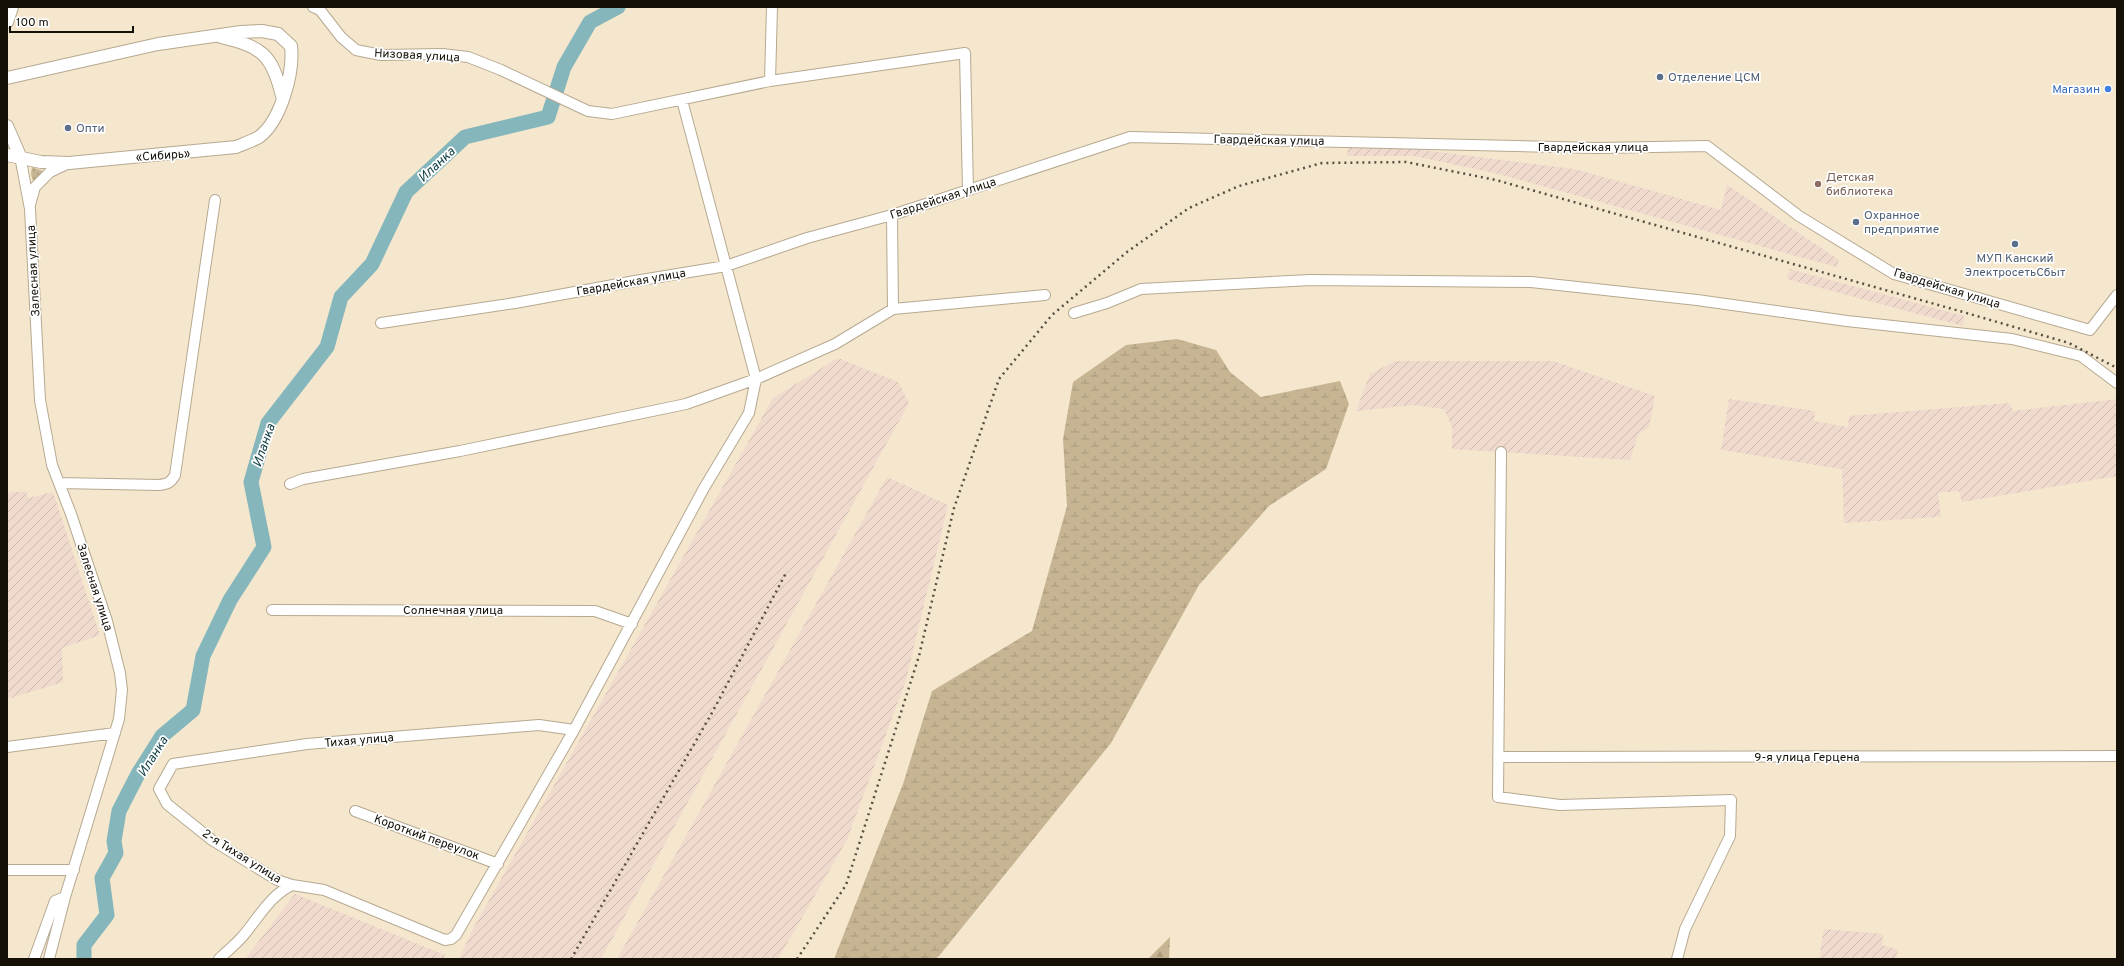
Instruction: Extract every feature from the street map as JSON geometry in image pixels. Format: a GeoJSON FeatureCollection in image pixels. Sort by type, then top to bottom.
{"type":"FeatureCollection","features":[{"type":"Feature","properties":{"kind":"main road"},"geometry":{"type":"LineString","coordinates":[[7,22],[12,7]]}},
{"type":"Feature","properties":{"kind":"main road","name":"«Сибирь»"},"geometry":{"type":"LineString","coordinates":[[7,78],[158,44],[215,36],[262,31],[278,34],[291,46],[292,60],[278,112],[259,137],[236,147],[69,163],[41,162],[20,156],[7,155]]}},
{"type":"Feature","properties":{"kind":"main road","name":"«Сибирь»"},"geometry":{"type":"LineString","coordinates":[[215,36],[248,44],[260,51],[271,63],[283,98]]}},
{"type":"Feature","properties":{"kind":"main road"},"geometry":{"type":"LineString","coordinates":[[7,126],[20,156]]}},
{"type":"Feature","properties":{"kind":"street","name":"Низовая улица"},"geometry":{"type":"LineString","coordinates":[[313,7],[320,10],[341,37],[356,50],[381,55],[442,54],[468,57],[588,111],[612,114],[770,81],[965,54],[968,190]]}},
{"type":"Feature","properties":{"kind":"street"},"geometry":{"type":"LineString","coordinates":[[770,81],[772,7]]}},
{"type":"Feature","properties":{"kind":"street"},"geometry":{"type":"LineString","coordinates":[[498,864],[574,730],[704,488],[749,413],[756,378],[682,100]]}},
{"type":"Feature","properties":{"kind":"street","name":"Гвардейская улица"},"geometry":{"type":"LineString","coordinates":[[381,323],[515,303],[726,266],[807,238],[892,215],[1130,137],[1598,148],[1707,146],[1800,216],[1894,274],[2090,330],[2117,295]]}},
{"type":"Feature","properties":{"kind":"street","name":"Залесная улица"},"geometry":{"type":"LineString","coordinates":[[20,156],[30,209],[40,400],[52,465],[71,514],[107,621],[120,673],[122,702],[115,733],[65,897],[49,959]]}},
{"type":"Feature","properties":{"kind":"street","name":"Залесная улица"},"geometry":{"type":"LineString","coordinates":[[30,209],[35,187],[50,172],[69,163]]}},
{"type":"Feature","properties":{"kind":"street"},"geometry":{"type":"LineString","coordinates":[[59,483],[159,485],[167,484],[172,481],[175,475],[215,200]]}},
{"type":"Feature","properties":{"kind":"street"},"geometry":{"type":"LineString","coordinates":[[892,215],[893,309]]}},
{"type":"Feature","properties":{"kind":"street"},"geometry":{"type":"LineString","coordinates":[[1074,313],[1107,303],[1141,289],[1310,280],[1531,282],[1697,300],[1847,321],[2012,339],[2081,356],[2117,383]]}},
{"type":"Feature","properties":{"kind":"street"},"geometry":{"type":"LineString","coordinates":[[290,484],[304,479],[460,451],[686,404],[756,378],[835,344],[893,309],[1045,294]]}},
{"type":"Feature","properties":{"kind":"street"},"geometry":{"type":"LineString","coordinates":[[1501,452],[1498,797],[1560,805],[1731,800],[1730,836],[1686,929],[1677,959]]}},
{"type":"Feature","properties":{"kind":"street","name":"Солнечная улица"},"geometry":{"type":"LineString","coordinates":[[272,610],[595,611],[632,624]]}},
{"type":"Feature","properties":{"kind":"street","name":"Тихая улица"},"geometry":{"type":"LineString","coordinates":[[158,789],[173,764],[307,744],[539,725],[574,730]]}},
{"type":"Feature","properties":{"kind":"street"},"geometry":{"type":"LineString","coordinates":[[7,747],[115,733]]}},
{"type":"Feature","properties":{"kind":"street","name":"9-я улица Герцена"},"geometry":{"type":"LineString","coordinates":[[1498,757],[2117,756]]}},
{"type":"Feature","properties":{"kind":"street","name":"2-я Тихая улица"},"geometry":{"type":"LineString","coordinates":[[158,789],[167,804],[212,840],[277,880],[292,885],[324,890],[445,940],[451,939],[456,935],[498,864]]}},
{"type":"Feature","properties":{"kind":"street","name":"Короткий переулок"},"geometry":{"type":"LineString","coordinates":[[355,811],[498,864]]}},
{"type":"Feature","properties":{"kind":"street"},"geometry":{"type":"LineString","coordinates":[[7,870],[74,870]]}},
{"type":"Feature","properties":{"kind":"street"},"geometry":{"type":"LineString","coordinates":[[219,959],[241,937],[273,898],[282,890],[292,885]]}},
{"type":"Feature","properties":{"kind":"street"},"geometry":{"type":"LineString","coordinates":[[34,959],[55,901],[65,897]]}},
{"type":"Feature","properties":{"kind":"shaded area"},"geometry":{"type":"Polygon","coordinates":[[[1348,147],[1415,149],[1574,169],[1721,210],[1727,185],[1839,260],[1836,267],[1499,174],[1414,156],[1347,156],[1348,147]]]}},
{"type":"Feature","properties":{"kind":"shaded area"},"geometry":{"type":"Polygon","coordinates":[[[1790,269],[1964,316],[1963,326],[1787,279],[1790,269]]]}},
{"type":"Feature","properties":{"kind":"shaded area"},"geometry":{"type":"Polygon","coordinates":[[[838,358],[898,382],[909,403],[601,959],[459,959],[474,927],[773,398],[838,358]]]}},
{"type":"Feature","properties":{"kind":"shaded area"},"geometry":{"type":"Polygon","coordinates":[[[1395,361],[1553,361],[1655,396],[1649,427],[1638,435],[1630,460],[1452,449],[1452,427],[1444,409],[1413,405],[1356,411],[1370,374],[1395,361]]]}},
{"type":"Feature","properties":{"kind":"shaded area"},"geometry":{"type":"Polygon","coordinates":[[[1729,399],[1815,411],[1814,421],[1848,427],[1849,416],[2009,403],[2013,411],[2117,399],[2117,476],[1962,502],[1959,491],[1938,493],[1941,517],[1844,523],[1842,469],[1721,450],[1729,399]]]}},
{"type":"Feature","properties":{"kind":"shaded area"},"geometry":{"type":"Polygon","coordinates":[[[887,477],[948,505],[906,680],[847,840],[778,959],[617,959],[887,477]]]}},
{"type":"Feature","properties":{"kind":"shaded area"},"geometry":{"type":"Polygon","coordinates":[[[26,491],[28,498],[53,492],[100,635],[62,648],[63,682],[7,699],[7,493],[26,491]]]}},
{"type":"Feature","properties":{"kind":"shaded area"},"geometry":{"type":"Polygon","coordinates":[[[295,894],[445,955],[443,959],[245,959],[295,894]]]}},
{"type":"Feature","properties":{"kind":"shaded area"},"geometry":{"type":"Polygon","coordinates":[[[1824,929],[1883,934],[1882,945],[1898,950],[1896,959],[1819,959],[1824,929]]]}},
{"type":"Feature","properties":{"kind":"green space"},"geometry":{"type":"Polygon","coordinates":[[[32,167],[45,172],[33,181],[31,174],[32,167]]]}},
{"type":"Feature","properties":{"kind":"green space"},"geometry":{"type":"Polygon","coordinates":[[[1177,339],[1216,350],[1230,372],[1261,397],[1340,381],[1349,404],[1326,469],[1269,506],[1199,585],[1111,743],[939,956],[935,959],[834,959],[903,784],[932,691],[1032,631],[1067,506],[1063,439],[1073,382],[1126,345],[1177,339]]]}},
{"type":"Feature","properties":{"kind":"green space"},"geometry":{"type":"Polygon","coordinates":[[[1170,937],[1169,959],[1148,959],[1170,937]]]}},
{"type":"Feature","properties":{"kind":"waterway","name":"Иланка"},"geometry":{"type":"LineString","coordinates":[[84,959],[84,945],[107,915],[102,878],[116,853],[114,841],[119,811],[138,774],[162,736],[193,710],[203,656],[230,600],[264,547],[251,482],[268,423],[327,347],[341,297],[372,264],[406,192],[465,137],[548,117],[564,67],[590,22],[618,7]]}},
{"type":"Feature","properties":{"kind":"railway"},"geometry":{"type":"LineString","coordinates":[[797,959],[846,885],[919,656],[954,508],[999,379],[1052,315],[1127,252],[1189,208],[1239,186],[1322,163],[1406,162],[1496,180],[1963,312],[2069,343],[2117,368]]}},
{"type":"Feature","properties":{"kind":"railway"},"geometry":{"type":"LineString","coordinates":[[571,959],[713,711],[786,573]]}},
{"type":"Feature","properties":{"kind":"place","name":"Отделение ЦСМ"},"geometry":{"type":"Point","coordinates":[1660,77]}},
{"type":"Feature","properties":{"kind":"place","name":"Магазин"},"geometry":{"type":"Point","coordinates":[2108,89]}},
{"type":"Feature","properties":{"kind":"place","name":"Опти"},"geometry":{"type":"Point","coordinates":[68,128]}},
{"type":"Feature","properties":{"kind":"place","name":"Детская библиотека"},"geometry":{"type":"Point","coordinates":[1818,184]}},
{"type":"Feature","properties":{"kind":"place","name":"Охранное предприятие"},"geometry":{"type":"Point","coordinates":[1856,222]}},
{"type":"Feature","properties":{"kind":"place","name":"МУП Канский ЭлектросетьСбыт"},"geometry":{"type":"Point","coordinates":[2015,244]}}]}
